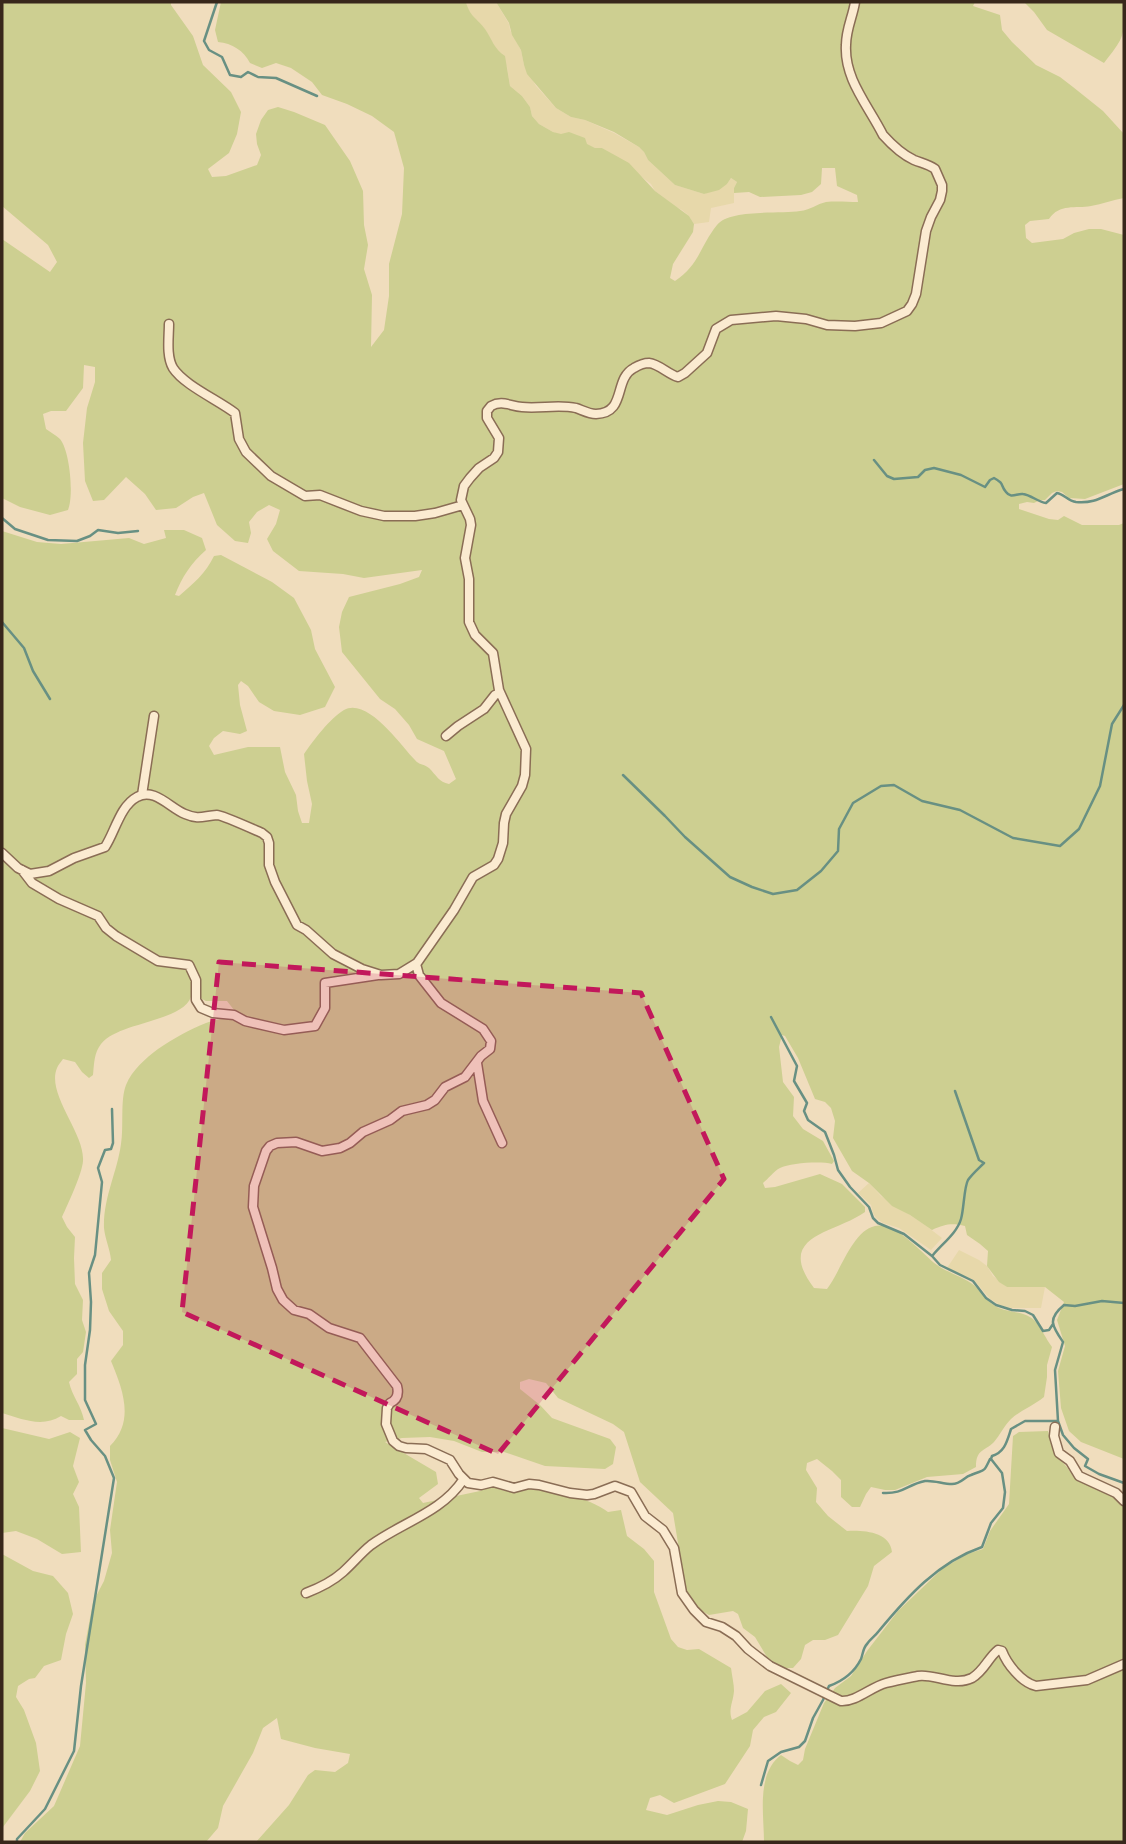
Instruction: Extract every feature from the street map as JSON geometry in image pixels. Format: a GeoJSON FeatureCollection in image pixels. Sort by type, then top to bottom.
{"type":"FeatureCollection","features":[{"type":"Feature","properties":{"kind":"street"},"geometry":{"type":"LineString","coordinates":[[22,870],[32,883],[59,899],[98,916],[116,936],[158,961],[189,965],[196,980],[196,1000],[201,1008],[284,1031],[315,1026],[325,1008],[325,984],[399,974],[416,964],[473,877],[498,859],[503,843],[506,814],[522,786],[527,762],[525,743],[500,693],[493,653],[475,635],[469,622],[469,579],[465,550],[471,525],[461,500],[470,478],[498,453],[499,438],[487,418],[487,411],[495,403],[501,402],[523,407],[574,408],[600,414],[616,404],[624,375],[628,372],[645,363],[652,363],[678,377],[708,353],[716,329],[731,320],[776,316],[806,319],[827,325],[855,326],[881,323],[907,311],[912,304],[926,231],[940,200],[942,185],[935,169],[899,152],[883,135],[849,75],[845,46],[855,2]]}},
{"type":"Feature","properties":{"kind":"street"},"geometry":{"type":"LineString","coordinates":[[169,324],[172,366],[186,382],[220,401],[235,413],[239,439],[246,452],[271,476],[305,496],[320,495],[361,511],[384,516],[425,515],[463,505]]}},
{"type":"Feature","properties":{"kind":"street"},"geometry":{"type":"LineString","coordinates":[[446,736],[484,709],[495,695],[500,693]]}},
{"type":"Feature","properties":{"kind":"street"},"geometry":{"type":"LineString","coordinates":[[142,795],[154,716]]}},
{"type":"Feature","properties":{"kind":"street"},"geometry":{"type":"LineString","coordinates":[[2,853],[18,868],[30,874],[49,871],[74,858],[105,847],[126,809],[133,800],[142,795],[158,797],[191,817],[221,816],[267,837],[269,865],[281,896],[297,925],[333,954],[362,970],[381,975]]}},
{"type":"Feature","properties":{"kind":"street"},"geometry":{"type":"LineString","coordinates":[[416,964],[419,975],[441,1003],[483,1029],[490,1037],[490,1049],[481,1056],[466,1077],[445,1087],[435,1100],[427,1105],[402,1111],[341,1147],[323,1150],[296,1142],[270,1146],[257,1175],[253,1197],[253,1207],[276,1289],[283,1300],[288,1306],[309,1314],[329,1328],[355,1335],[365,1343],[397,1387],[397,1396],[390,1403],[386,1416],[388,1433],[393,1441],[399,1446],[426,1449],[450,1460],[463,1479],[474,1484],[492,1482],[508,1488],[539,1485],[570,1493],[587,1494],[615,1486],[631,1492],[645,1516],[663,1530],[674,1548],[682,1593],[706,1622],[722,1627],[736,1636],[770,1666],[841,1701],[848,1701],[885,1683],[922,1675],[962,1681],[972,1678],[998,1650],[1002,1651],[1019,1675],[1029,1684],[1036,1686],[1087,1680],[1124,1664]]}},
{"type":"Feature","properties":{"kind":"street"},"geometry":{"type":"LineString","coordinates":[[477,1063],[483,1101],[502,1143]]}},
{"type":"Feature","properties":{"kind":"street"},"geometry":{"type":"LineString","coordinates":[[1055,1427],[1054,1436],[1059,1453],[1070,1461],[1079,1476],[1116,1493],[1124,1501]]}},
{"type":"Feature","properties":{"kind":"street"},"geometry":{"type":"LineString","coordinates":[[306,1593],[342,1573],[391,1531],[446,1500],[463,1479]]}},
{"type":"Feature","properties":{"kind":"highlighted area"},"geometry":{"type":"Polygon","coordinates":[[[219,962],[641,993],[724,1179],[498,1454],[182,1312],[219,962]]]}},
{"type":"Feature","properties":{"kind":"shaded area"},"geometry":{"type":"Polygon","coordinates":[[[466,2],[496,2],[521,50],[524,65],[536,86],[556,108],[639,147],[648,160],[675,185],[704,194],[727,184],[731,178],[737,182],[734,188],[734,203],[711,208],[709,222],[694,224],[682,210],[612,154],[539,124],[522,96],[510,86],[507,67],[484,28],[474,19],[466,2]]]}},
{"type":"Feature","properties":{"kind":"shaded area"},"geometry":{"type":"Polygon","coordinates":[[[869,1183],[881,1196],[942,1238],[931,1250],[899,1228],[876,1218],[871,1205],[858,1193],[869,1183]]]}},
{"type":"Feature","properties":{"kind":"shaded area"},"geometry":{"type":"Polygon","coordinates":[[[959,1250],[987,1266],[993,1276],[1007,1287],[1045,1287],[1041,1308],[1011,1308],[990,1299],[974,1280],[947,1268],[959,1250]]]}},
{"type":"Feature","properties":{"kind":"green space"},"geometry":{"type":"Polygon","coordinates":[[[2,2],[171,2],[193,36],[203,65],[231,92],[241,112],[237,134],[229,153],[208,169],[212,177],[226,176],[257,165],[261,155],[256,134],[268,110],[278,107],[325,125],[350,161],[363,191],[364,225],[368,245],[364,269],[372,295],[371,347],[384,330],[389,296],[389,264],[402,214],[404,168],[394,132],[372,116],[322,95],[312,82],[291,68],[276,63],[262,68],[250,63],[237,48],[218,42],[215,30],[221,2],[466,2],[498,50],[505,56],[510,86],[522,96],[539,124],[553,132],[569,132],[585,138],[587,144],[602,148],[629,163],[655,191],[689,216],[694,224],[693,232],[673,264],[670,278],[675,281],[690,268],[711,233],[723,220],[744,214],[804,210],[826,202],[858,202],[857,195],[837,186],[835,168],[822,168],[821,184],[812,192],[801,195],[760,197],[749,192],[734,193],[737,182],[731,178],[719,190],[704,194],[675,185],[648,160],[639,147],[614,132],[571,117],[556,108],[527,74],[521,50],[496,2],[975,2],[973,6],[1000,15],[1002,30],[1012,42],[1036,65],[1060,77],[1103,111],[1124,134],[1124,198],[1063,209],[1049,219],[1030,221],[1025,225],[1026,238],[1032,243],[1063,239],[1089,229],[1124,235],[1124,484],[1085,499],[1069,498],[1057,491],[1045,500],[1019,504],[1019,509],[1049,519],[1058,520],[1064,516],[1082,525],[1124,523],[1124,1459],[1081,1442],[1069,1431],[1061,1408],[1058,1371],[1065,1346],[1057,1320],[1064,1302],[1045,1287],[1007,1287],[999,1282],[987,1266],[988,1251],[967,1235],[965,1226],[948,1225],[932,1230],[892,1206],[869,1183],[852,1171],[833,1138],[835,1121],[831,1108],[825,1102],[815,1099],[798,1058],[782,1035],[779,1047],[783,1082],[794,1097],[793,1116],[803,1129],[823,1141],[834,1161],[832,1164],[806,1163],[780,1168],[763,1183],[765,1188],[820,1174],[842,1184],[865,1207],[865,1212],[813,1238],[804,1246],[801,1257],[803,1270],[814,1288],[827,1289],[860,1236],[867,1229],[883,1226],[900,1233],[941,1268],[971,1283],[995,1306],[1030,1317],[1052,1347],[1044,1397],[1011,1419],[994,1442],[979,1454],[976,1467],[963,1474],[927,1477],[895,1490],[871,1487],[860,1507],[852,1507],[841,1497],[841,1480],[832,1471],[817,1459],[807,1463],[806,1470],[817,1488],[816,1502],[828,1516],[847,1531],[881,1536],[887,1540],[892,1552],[874,1566],[868,1586],[838,1635],[825,1640],[813,1640],[805,1645],[801,1659],[793,1668],[781,1668],[767,1657],[755,1637],[743,1628],[738,1614],[733,1611],[709,1615],[693,1606],[681,1577],[673,1513],[640,1482],[624,1432],[558,1398],[546,1383],[529,1379],[520,1382],[520,1389],[552,1418],[610,1439],[616,1447],[613,1464],[605,1469],[545,1466],[504,1452],[482,1452],[454,1441],[430,1437],[385,1442],[436,1472],[438,1484],[419,1498],[423,1503],[492,1486],[505,1491],[526,1489],[560,1493],[581,1498],[608,1512],[621,1510],[627,1536],[654,1561],[654,1592],[671,1639],[678,1647],[687,1650],[699,1649],[731,1668],[734,1691],[732,1720],[747,1712],[765,1691],[781,1684],[791,1693],[776,1712],[764,1717],[753,1730],[750,1746],[725,1784],[674,1803],[660,1795],[650,1798],[646,1810],[667,1815],[698,1805],[718,1801],[731,1802],[748,1809],[742,1842],[256,1842],[289,1805],[308,1775],[315,1770],[335,1772],[348,1763],[350,1754],[281,1739],[277,1718],[263,1728],[253,1753],[223,1806],[218,1828],[206,1842],[20,1842],[25,1833],[54,1806],[80,1746],[86,1683],[85,1645],[93,1602],[104,1581],[112,1553],[110,1530],[117,1482],[110,1460],[110,1446],[122,1426],[124,1405],[123,1394],[111,1361],[123,1345],[123,1331],[109,1311],[102,1289],[102,1273],[111,1260],[104,1217],[121,1144],[124,1091],[136,1069],[158,1049],[194,1028],[225,1017],[234,1010],[227,1001],[206,1001],[200,998],[199,981],[191,981],[191,997],[176,1012],[121,1031],[101,1044],[93,1075],[89,1078],[75,1062],[63,1059],[58,1066],[55,1078],[57,1090],[78,1138],[83,1161],[62,1217],[75,1237],[75,1284],[83,1300],[82,1320],[86,1332],[83,1352],[77,1359],[77,1374],[69,1382],[84,1420],[69,1420],[61,1416],[39,1422],[2,1413],[2,531],[37,542],[61,544],[129,538],[144,544],[166,538],[164,530],[184,530],[202,538],[206,550],[188,571],[175,595],[179,596],[194,583],[214,556],[221,555],[272,582],[294,598],[311,630],[315,649],[335,687],[325,707],[300,715],[274,711],[259,702],[241,681],[238,685],[240,705],[247,731],[240,734],[223,731],[209,746],[214,755],[248,747],[280,747],[285,772],[296,795],[302,823],[309,823],[312,804],[304,754],[317,736],[344,710],[363,710],[373,716],[417,762],[429,768],[440,780],[449,784],[456,779],[444,751],[417,739],[409,725],[395,709],[380,699],[342,652],[339,627],[349,597],[419,577],[422,570],[364,578],[299,571],[273,551],[267,539],[280,510],[269,505],[257,512],[249,522],[251,533],[248,543],[235,541],[217,525],[204,493],[176,508],[156,510],[145,494],[126,477],[104,500],[93,501],[85,481],[83,443],[87,408],[95,382],[95,367],[84,365],[83,388],[66,411],[43,414],[46,429],[60,439],[69,463],[71,485],[68,510],[50,515],[20,507],[2,498],[2,239],[50,272],[57,262],[48,245],[2,206],[2,2]]]}},
{"type":"Feature","properties":{"kind":"green space"},"geometry":{"type":"Polygon","coordinates":[[[1024,2],[1124,2],[1122,35],[1104,63],[1047,30],[1024,2]]]}},
{"type":"Feature","properties":{"kind":"green space"},"geometry":{"type":"Polygon","coordinates":[[[2,1428],[49,1439],[70,1432],[80,1438],[73,1466],[79,1482],[73,1494],[79,1507],[81,1552],[62,1554],[37,1539],[16,1531],[2,1533],[2,1428]]]}},
{"type":"Feature","properties":{"kind":"green space"},"geometry":{"type":"Polygon","coordinates":[[[1048,1431],[1054,1451],[1074,1478],[1110,1495],[1124,1506],[1124,1842],[764,1842],[763,1795],[773,1763],[781,1755],[798,1765],[803,1760],[824,1703],[835,1688],[851,1676],[898,1611],[942,1569],[967,1554],[983,1549],[990,1531],[1009,1504],[1013,1436],[1019,1432],[1048,1431]]]}},
{"type":"Feature","properties":{"kind":"green space"},"geometry":{"type":"Polygon","coordinates":[[[2,1554],[33,1571],[53,1576],[68,1593],[73,1614],[61,1660],[44,1666],[35,1678],[18,1686],[16,1697],[24,1710],[36,1743],[40,1771],[2,1832],[2,1554]]]}},
{"type":"Feature","properties":{"kind":"waterway"},"geometry":{"type":"LineString","coordinates":[[217,2],[204,41],[209,50],[222,57],[230,75],[241,77],[248,72],[258,77],[276,78],[317,96]]}},
{"type":"Feature","properties":{"kind":"waterway"},"geometry":{"type":"LineString","coordinates":[[874,460],[887,476],[894,479],[918,477],[925,470],[934,468],[961,475],[985,487],[994,478],[1010,495],[1026,495],[1046,503],[1057,493],[1073,501],[1084,502],[1124,489]]}},
{"type":"Feature","properties":{"kind":"waterway"},"geometry":{"type":"LineString","coordinates":[[2,518],[15,529],[48,540],[77,541],[98,530],[118,533],[138,531]]}},
{"type":"Feature","properties":{"kind":"waterway"},"geometry":{"type":"LineString","coordinates":[[2,622],[24,648],[33,671],[50,699]]}},
{"type":"Feature","properties":{"kind":"waterway"},"geometry":{"type":"LineString","coordinates":[[623,775],[730,877],[773,894],[797,890],[821,871],[838,851],[839,829],[853,803],[881,786],[894,785],[922,801],[960,810],[1013,838],[1060,846],[1079,829],[1100,786],[1112,724],[1124,705]]}},
{"type":"Feature","properties":{"kind":"waterway"},"geometry":{"type":"LineString","coordinates":[[771,1017],[797,1066],[794,1081],[807,1103],[804,1111],[808,1120],[825,1132],[838,1170],[869,1207],[873,1218],[878,1223],[904,1234],[940,1265],[973,1281],[986,1298],[996,1305],[1033,1315],[1043,1331],[1049,1330],[1053,1324]]}},
{"type":"Feature","properties":{"kind":"waterway"},"geometry":{"type":"LineString","coordinates":[[933,1255],[959,1224],[968,1180],[984,1163],[979,1160],[955,1091]]}},
{"type":"Feature","properties":{"kind":"waterway"},"geometry":{"type":"LineString","coordinates":[[17,1842],[45,1809],[74,1751],[81,1686],[114,1478],[105,1456],[85,1430],[96,1424],[85,1400],[85,1365],[91,1302],[89,1273],[95,1255],[102,1182],[98,1168],[105,1150],[111,1149],[113,1143],[112,1109]]}},
{"type":"Feature","properties":{"kind":"waterway"},"geometry":{"type":"LineString","coordinates":[[1124,1303],[1102,1301],[1075,1306],[1064,1305],[1053,1319],[1063,1342],[1055,1370],[1058,1421],[1063,1435],[1088,1459],[1085,1466],[1124,1483]]}},
{"type":"Feature","properties":{"kind":"waterway"},"geometry":{"type":"LineString","coordinates":[[761,1785],[768,1761],[781,1752],[799,1747],[805,1741],[829,1686],[851,1672],[861,1659],[866,1646],[900,1606],[937,1571],[982,1547],[991,1523],[1003,1508],[1005,1492],[1002,1473],[991,1459],[1003,1449],[1011,1429],[1025,1421],[1058,1421]]}},
{"type":"Feature","properties":{"kind":"waterway"},"geometry":{"type":"LineString","coordinates":[[883,1493],[896,1492],[925,1481],[955,1484],[983,1470],[990,1459]]}}]}
